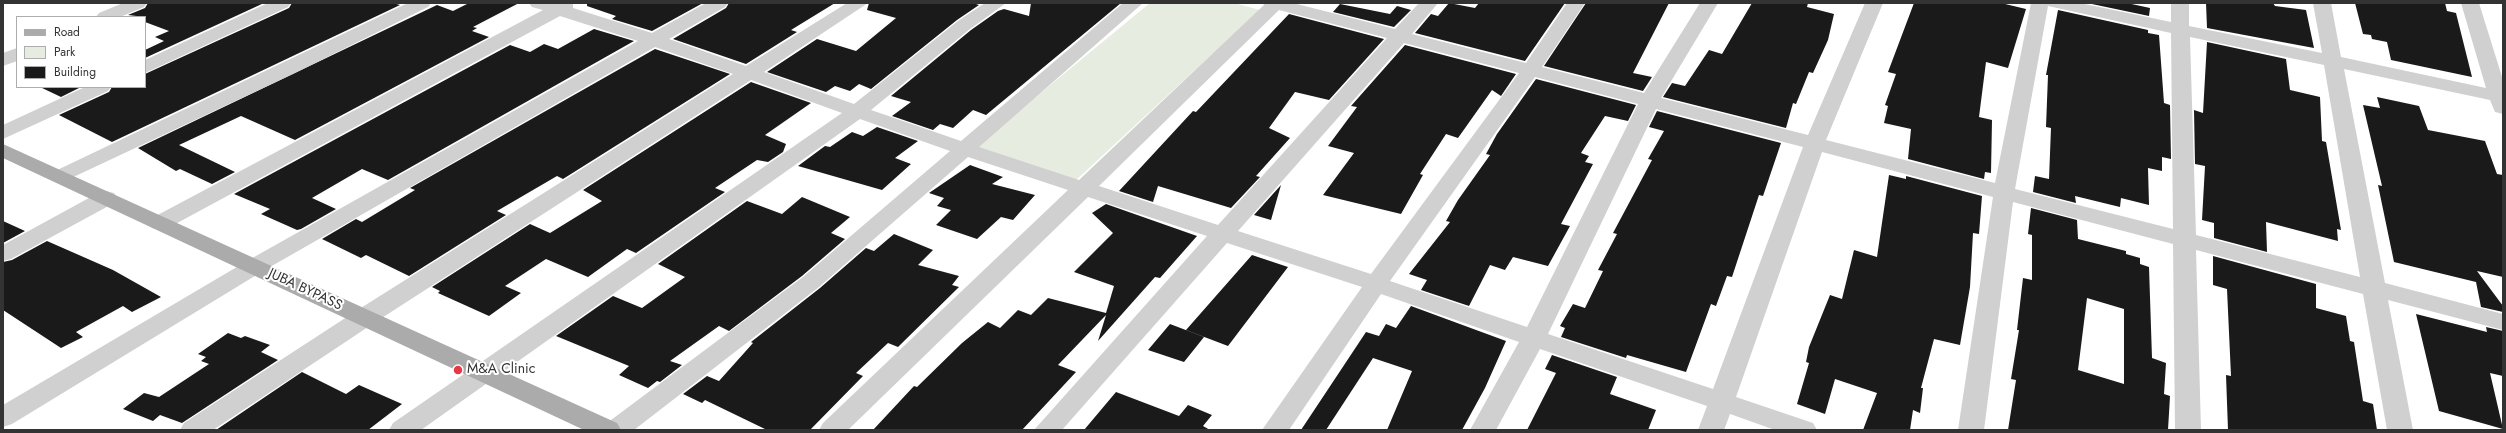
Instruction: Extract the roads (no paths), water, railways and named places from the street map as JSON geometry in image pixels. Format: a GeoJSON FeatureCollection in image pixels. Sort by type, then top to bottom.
{"type":"FeatureCollection","features":[{"type":"Feature","properties":{"kind":"main road","name":"JUBA BYPASS"},"geometry":{"type":"LineString","coordinates":[[6,154],[60,176],[608,430]]}},
{"type":"Feature","properties":{"kind":"street"},"geometry":{"type":"LineString","coordinates":[[107,16],[138,3]]}},
{"type":"Feature","properties":{"kind":"street"},"geometry":{"type":"LineString","coordinates":[[146,67],[282,3]]}},
{"type":"Feature","properties":{"kind":"street"},"geometry":{"type":"LineString","coordinates":[[60,176],[286,70],[422,3]]}},
{"type":"Feature","properties":{"kind":"street"},"geometry":{"type":"LineString","coordinates":[[538,3],[565,6],[855,113],[1376,284],[1533,339],[1804,430]]}},
{"type":"Feature","properties":{"kind":"street"},"geometry":{"type":"LineString","coordinates":[[3,417],[255,266],[718,3]]}},
{"type":"Feature","properties":{"kind":"street"},"geometry":{"type":"LineString","coordinates":[[193,430],[365,317],[859,3]]}},
{"type":"Feature","properties":{"kind":"street"},"geometry":{"type":"LineString","coordinates":[[402,430],[855,113],[964,25],[996,3]]}},
{"type":"Feature","properties":{"kind":"street"},"geometry":{"type":"LineString","coordinates":[[616,430],[811,282],[1134,3]]}},
{"type":"Feature","properties":{"kind":"street"},"geometry":{"type":"LineString","coordinates":[[832,430],[1274,3],[2004,192],[2185,241],[2503,322]]}},
{"type":"Feature","properties":{"kind":"street"},"geometry":{"type":"LineString","coordinates":[[1047,430],[1429,3]]}},
{"type":"Feature","properties":{"kind":"street"},"geometry":{"type":"LineString","coordinates":[[1275,430],[1376,284],[1531,70],[1576,3]]}},
{"type":"Feature","properties":{"kind":"street"},"geometry":{"type":"LineString","coordinates":[[1483,430],[1533,339],[1650,100],[1709,3]]}},
{"type":"Feature","properties":{"kind":"street"},"geometry":{"type":"LineString","coordinates":[[1711,430],[1815,143],[1874,3]]}},
{"type":"Feature","properties":{"kind":"street"},"geometry":{"type":"LineString","coordinates":[[1970,430],[2004,192],[2040,3]]}},
{"type":"Feature","properties":{"kind":"street"},"geometry":{"type":"LineString","coordinates":[[2055,3],[2333,61],[2501,102]]}},
{"type":"Feature","properties":{"kind":"street"},"geometry":{"type":"LineString","coordinates":[[2180,3],[2188,430]]}},
{"type":"Feature","properties":{"kind":"street"},"geometry":{"type":"LineString","coordinates":[[2322,3],[2400,430]]}},
{"type":"Feature","properties":{"kind":"street"},"geometry":{"type":"LineString","coordinates":[[2470,3],[2501,102]]}},
{"type":"Feature","properties":{"kind":"street"},"geometry":{"type":"LineString","coordinates":[[160,223],[565,6]]}},
{"type":"Feature","properties":{"kind":"street"},"geometry":{"type":"LineString","coordinates":[[3,60],[16,54]]}},
{"type":"Feature","properties":{"kind":"street"},"geometry":{"type":"LineString","coordinates":[[3,133],[100,88]]}},
{"type":"Feature","properties":{"kind":"street"},"geometry":{"type":"LineString","coordinates":[[3,254],[106,198]]}},
{"type":"Feature","properties":{"kind":"place","name":"M&A Clinic"},"geometry":{"type":"Point","coordinates":[458,370]}}]}
